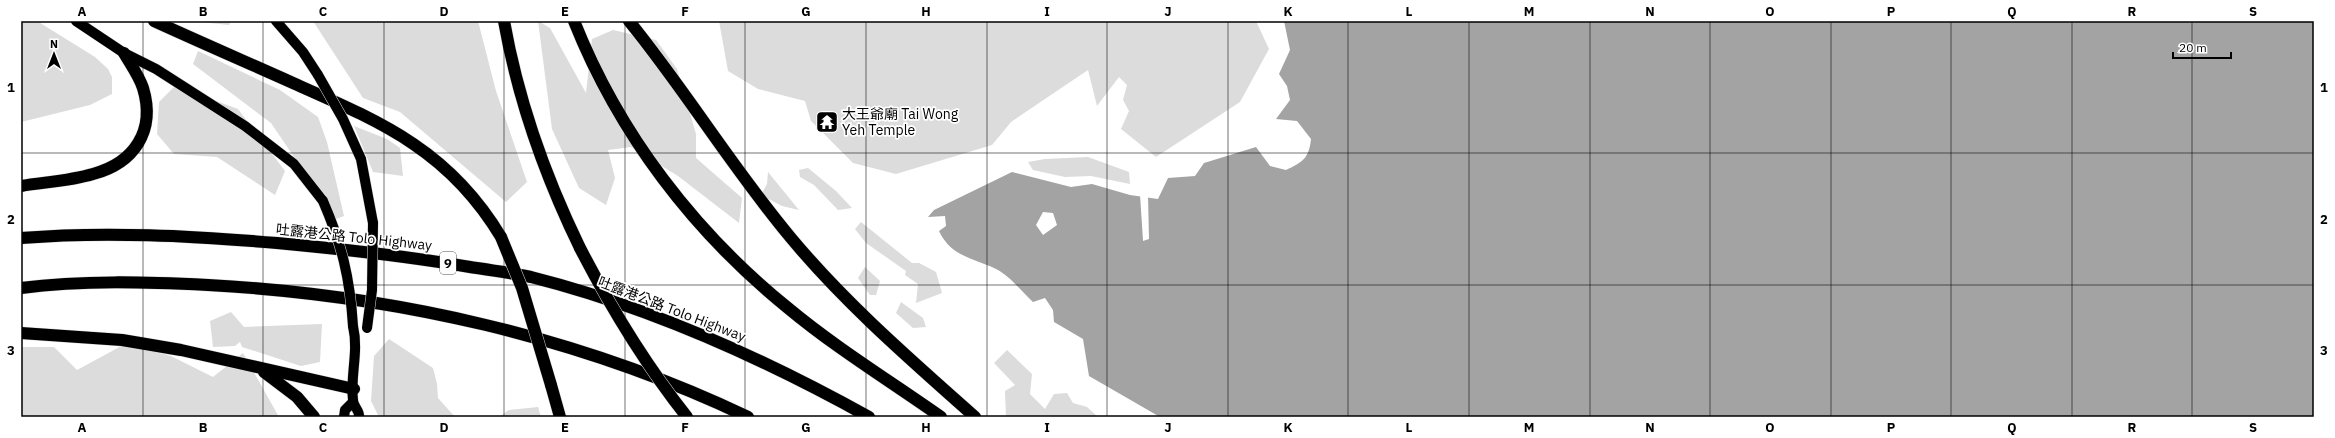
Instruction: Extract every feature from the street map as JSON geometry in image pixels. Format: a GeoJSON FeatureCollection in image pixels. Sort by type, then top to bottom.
{"type":"FeatureCollection","features":[{"type":"Feature","properties":{"kind":"highway"},"geometry":{"type":"LineString","coordinates":[[154,21],[342,104],[411,140],[445,166],[462,183],[484,210],[500,237],[522,288],[560,417]]}},
{"type":"Feature","properties":{"kind":"highway"},"geometry":{"type":"LineString","coordinates":[[504,21],[521,98],[534,139],[556,195],[580,248],[604,295],[630,338],[687,417]]}},
{"type":"Feature","properties":{"kind":"highway"},"geometry":{"type":"LineString","coordinates":[[574,21],[604,88],[656,171],[711,236],[762,286],[810,325],[940,417]]}},
{"type":"Feature","properties":{"kind":"highway"},"geometry":{"type":"LineString","coordinates":[[629,21],[660,61],[752,190],[823,276],[885,338],[975,417]]}},
{"type":"Feature","properties":{"kind":"highway"},"geometry":{"type":"LineString","coordinates":[[21,186],[103,171],[120,163],[138,147],[146,122],[145,97],[140,82],[124,53]]}},
{"type":"Feature","properties":{"kind":"highway","name":"吐露港公路 Tolo Highway"},"geometry":{"type":"LineString","coordinates":[[21,238],[106,235],[224,238],[382,252],[528,277],[598,296],[711,338],[806,382],[869,417]]}},
{"type":"Feature","properties":{"kind":"highway"},"geometry":{"type":"LineString","coordinates":[[21,288],[71,284],[152,282],[260,289],[378,302],[462,320],[587,354],[717,402],[748,417]]}},
{"type":"Feature","properties":{"kind":"highway"},"geometry":{"type":"LineString","coordinates":[[21,333],[122,340],[181,350],[354,389]]}},
{"type":"Feature","properties":{"kind":"highway"},"geometry":{"type":"LineString","coordinates":[[258,368],[297,397],[314,417]]}},
{"type":"Feature","properties":{"kind":"main road"},"geometry":{"type":"LineString","coordinates":[[76,21],[124,53],[156,69],[266,141],[294,164],[323,201],[344,256],[351,296],[353,326],[356,341],[353,402],[360,412],[359,417]]}},
{"type":"Feature","properties":{"kind":"main road"},"geometry":{"type":"LineString","coordinates":[[276,21],[303,52],[326,87],[361,160],[373,223],[372,290],[367,328],[356,341]]}},
{"type":"Feature","properties":{"kind":"main road"},"geometry":{"type":"LineString","coordinates":[[344,417],[344,410],[353,402]]}},
{"type":"Feature","properties":{"kind":"shaded area"},"geometry":{"type":"Polygon","coordinates":[[[21,21],[37,21],[95,57],[108,69],[112,77],[112,94],[90,105],[21,122],[21,21]]]}},
{"type":"Feature","properties":{"kind":"shaded area"},"geometry":{"type":"Polygon","coordinates":[[[190,21],[231,21],[229,25],[190,21]]]}},
{"type":"Feature","properties":{"kind":"shaded area"},"geometry":{"type":"Polygon","coordinates":[[[313,21],[478,21],[496,91],[527,182],[506,202],[400,112],[363,98],[313,21]]]}},
{"type":"Feature","properties":{"kind":"shaded area"},"geometry":{"type":"Polygon","coordinates":[[[538,21],[550,28],[586,93],[592,39],[613,30],[656,40],[677,69],[696,134],[696,158],[742,198],[739,223],[678,176],[631,147],[608,150],[615,178],[606,205],[579,188],[552,129],[538,21]]]}},
{"type":"Feature","properties":{"kind":"shaded area"},"geometry":{"type":"Polygon","coordinates":[[[719,21],[1256,21],[1269,49],[1240,102],[1156,157],[1121,129],[1129,111],[1123,100],[1127,85],[1119,77],[1097,106],[1088,70],[1011,122],[992,145],[896,174],[853,163],[811,121],[805,101],[758,89],[728,71],[719,21]]]}},
{"type":"Feature","properties":{"kind":"shaded area"},"geometry":{"type":"Polygon","coordinates":[[[1284,21],[2314,21],[2314,417],[1160,417],[1089,376],[1083,339],[1054,322],[1053,310],[1045,298],[1033,302],[1001,272],[957,252],[944,240],[939,231],[946,226],[945,216],[928,217],[934,210],[1012,172],[1071,187],[1092,184],[1130,195],[1158,199],[1168,178],[1195,176],[1204,163],[1256,147],[1270,166],[1286,170],[1304,159],[1309,151],[1311,139],[1297,121],[1276,119],[1290,100],[1287,86],[1279,74],[1290,50],[1284,21]],[[1043,212],[1036,225],[1043,235],[1057,225],[1053,213],[1043,212]]]}},
{"type":"Feature","properties":{"kind":"shaded area"},"geometry":{"type":"Polygon","coordinates":[[[198,51],[280,90],[318,117],[327,142],[344,216],[336,219],[271,123],[193,64],[198,51]]]}},
{"type":"Feature","properties":{"kind":"shaded area"},"geometry":{"type":"Polygon","coordinates":[[[175,86],[238,109],[285,171],[275,195],[217,157],[174,154],[157,134],[159,102],[175,86]]]}},
{"type":"Feature","properties":{"kind":"shaded area"},"geometry":{"type":"Polygon","coordinates":[[[354,126],[387,139],[400,148],[403,176],[373,172],[354,126]]]}},
{"type":"Feature","properties":{"kind":"shaded area"},"geometry":{"type":"Polygon","coordinates":[[[1088,157],[1129,172],[1130,184],[1091,176],[1065,177],[1033,170],[1028,162],[1045,159],[1088,157]]]}},
{"type":"Feature","properties":{"kind":"shaded area"},"geometry":{"type":"Polygon","coordinates":[[[808,168],[836,191],[852,208],[838,210],[814,185],[800,177],[799,170],[808,168]]]}},
{"type":"Feature","properties":{"kind":"shaded area"},"geometry":{"type":"Polygon","coordinates":[[[768,172],[799,210],[782,206],[761,195],[767,184],[768,172]]]}},
{"type":"Feature","properties":{"kind":"shaded area"},"geometry":{"type":"Polygon","coordinates":[[[861,222],[912,263],[919,263],[936,272],[942,293],[916,303],[918,284],[905,275],[906,271],[866,243],[855,229],[861,222]]]}},
{"type":"Feature","properties":{"kind":"shaded area"},"geometry":{"type":"Polygon","coordinates":[[[865,267],[880,281],[876,295],[870,295],[858,278],[865,267]]]}},
{"type":"Feature","properties":{"kind":"shaded area"},"geometry":{"type":"Polygon","coordinates":[[[901,302],[923,318],[926,327],[913,328],[896,313],[901,302]]]}},
{"type":"Feature","properties":{"kind":"shaded area"},"geometry":{"type":"Polygon","coordinates":[[[231,312],[244,327],[322,324],[320,362],[301,366],[242,347],[240,342],[235,346],[213,347],[210,321],[231,312]]]}},
{"type":"Feature","properties":{"kind":"shaded area"},"geometry":{"type":"Polygon","coordinates":[[[389,339],[433,368],[437,384],[438,398],[455,417],[379,417],[371,401],[374,356],[389,339]]]}},
{"type":"Feature","properties":{"kind":"shaded area"},"geometry":{"type":"Polygon","coordinates":[[[125,344],[171,356],[213,377],[243,353],[279,417],[21,417],[21,347],[54,347],[77,370],[125,344]]]}},
{"type":"Feature","properties":{"kind":"shaded area"},"geometry":{"type":"Polygon","coordinates":[[[1007,350],[1032,374],[1030,394],[1045,409],[1054,394],[1067,393],[1073,403],[1087,407],[1098,417],[1006,417],[1005,391],[1015,385],[994,363],[1007,350]]]}},
{"type":"Feature","properties":{"kind":"shaded area"},"geometry":{"type":"Polygon","coordinates":[[[538,407],[541,417],[499,417],[509,410],[538,407]]]}},
{"type":"Feature","properties":{"kind":"pier"},"geometry":{"type":"Polygon","coordinates":[[[1140,194],[1148,195],[1149,239],[1143,241],[1140,194]]]}},
{"type":"Feature","properties":{"kind":"place","name":"大王爺廟 Tai Wong Yeh Temple"},"geometry":{"type":"Point","coordinates":[827,122]}}]}
